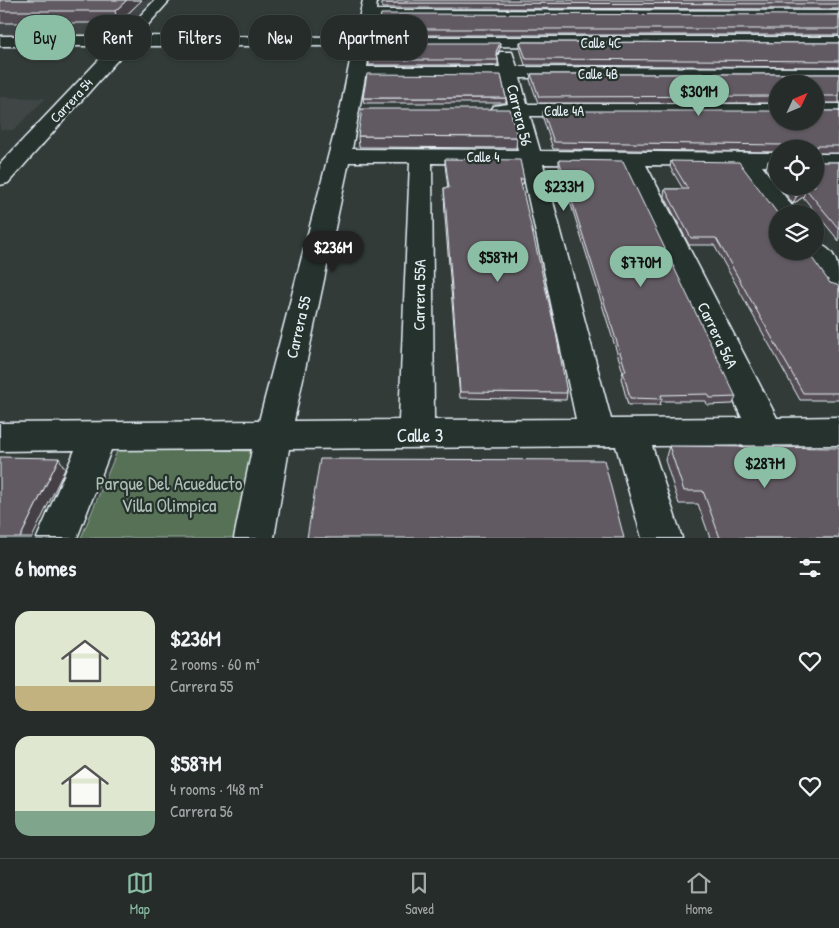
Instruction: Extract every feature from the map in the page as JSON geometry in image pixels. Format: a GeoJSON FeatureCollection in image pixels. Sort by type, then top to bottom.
{"type":"FeatureCollection","features":[{"type":"Feature","properties":{"kind":"street","name":"Carrera 54"},"geometry":{"type":"LineString","coordinates":[[149,15],[163,0]]}},
{"type":"Feature","properties":{"kind":"street"},"geometry":{"type":"LineString","coordinates":[[778,0],[836,44]]}},
{"type":"Feature","properties":{"kind":"street"},"geometry":{"type":"LineString","coordinates":[[369,7],[494,7],[839,15]]}},
{"type":"Feature","properties":{"kind":"street","name":"Carrera 56"},"geometry":{"type":"LineString","coordinates":[[494,7],[530,156],[614,434],[662,538]]}},
{"type":"Feature","properties":{"kind":"street","name":"Calle 4C"},"geometry":{"type":"LineString","coordinates":[[0,41],[85,41]]}},
{"type":"Feature","properties":{"kind":"street","name":"Calle 4C"},"geometry":{"type":"LineString","coordinates":[[151,41],[321,41]]}},
{"type":"Feature","properties":{"kind":"street","name":"Calle 4C"},"geometry":{"type":"LineString","coordinates":[[427,41],[836,44]]}},
{"type":"Feature","properties":{"kind":"street","name":"Carrera 54"},"geometry":{"type":"LineString","coordinates":[[0,178],[109,60]]}},
{"type":"Feature","properties":{"kind":"street","name":"Carrera 55"},"geometry":{"type":"LineString","coordinates":[[254,538],[273,436],[339,154],[360,111],[357,72],[359,60]]}},
{"type":"Feature","properties":{"kind":"street","name":"Calle 4B"},"geometry":{"type":"LineString","coordinates":[[357,72],[839,73]]}},
{"type":"Feature","properties":{"kind":"street","name":"Calle 4A"},"geometry":{"type":"LineString","coordinates":[[479,110],[769,110]]}},
{"type":"Feature","properties":{"kind":"street"},"geometry":{"type":"LineString","coordinates":[[824,110],[839,110]]}},
{"type":"Feature","properties":{"kind":"street","name":"Calle 4"},"geometry":{"type":"LineString","coordinates":[[339,154],[769,160]]}},
{"type":"Feature","properties":{"kind":"street","name":"Carrera 55A"},"geometry":{"type":"LineString","coordinates":[[416,435],[421,155]]}},
{"type":"Feature","properties":{"kind":"street","name":"Carrera 56A"},"geometry":{"type":"LineString","coordinates":[[631,158],[766,431]]}},
{"type":"Feature","properties":{"kind":"street"},"geometry":{"type":"LineString","coordinates":[[745,160],[779,205]]}},
{"type":"Feature","properties":{"kind":"street"},"geometry":{"type":"LineString","coordinates":[[824,161],[839,161]]}},
{"type":"Feature","properties":{"kind":"street"},"geometry":{"type":"LineString","coordinates":[[822,260],[839,282]]}},
{"type":"Feature","properties":{"kind":"street","name":"Calle 3"},"geometry":{"type":"LineString","coordinates":[[0,437],[98,438],[839,431]]}},
{"type":"Feature","properties":{"kind":"street"},"geometry":{"type":"LineString","coordinates":[[56,538],[98,438]]}},
{"type":"Feature","properties":{"kind":"shaded area"},"geometry":{"type":"Polygon","coordinates":[[[0,0],[153,0],[139,15],[85,15],[85,36],[75,36],[75,15],[15,15],[15,36],[0,36],[0,0]]]}},
{"type":"Feature","properties":{"kind":"shaded area"},"geometry":{"type":"Polygon","coordinates":[[[0,97],[46,98],[14,130],[0,130],[0,97]]]}},
{"type":"Feature","properties":{"kind":"green space","name":"Parque Del Acueducto Villa Olimpica"},"geometry":{"type":"Polygon","coordinates":[[[118,449],[258,451],[239,538],[81,538],[118,449]]]}},
{"type":"Feature","properties":{"kind":"building"},"geometry":{"type":"Polygon","coordinates":[[[0,0],[127,0],[115,11],[0,11],[0,0]]]}},
{"type":"Feature","properties":{"kind":"building"},"geometry":{"type":"Polygon","coordinates":[[[383,0],[839,0],[839,4],[382,3],[383,0]]]}},
{"type":"Feature","properties":{"kind":"building"},"geometry":{"type":"Polygon","coordinates":[[[381,14],[839,15],[839,29],[427,29],[427,15],[381,14]]]}},
{"type":"Feature","properties":{"kind":"building"},"geometry":{"type":"Polygon","coordinates":[[[520,42],[839,43],[839,61],[526,59],[520,42]]]}},
{"type":"Feature","properties":{"kind":"building"},"geometry":{"type":"Polygon","coordinates":[[[427,43],[500,43],[496,52],[498,60],[427,60],[427,43]]]}},
{"type":"Feature","properties":{"kind":"building"},"geometry":{"type":"Polygon","coordinates":[[[367,74],[501,75],[506,98],[363,98],[367,74]]]}},
{"type":"Feature","properties":{"kind":"building"},"geometry":{"type":"Polygon","coordinates":[[[531,74],[839,74],[839,96],[824,96],[824,75],[769,75],[769,96],[539,97],[531,74]]]}},
{"type":"Feature","properties":{"kind":"building"},"geometry":{"type":"Polygon","coordinates":[[[362,109],[510,109],[517,137],[358,136],[362,109]]]}},
{"type":"Feature","properties":{"kind":"building"},"geometry":{"type":"Polygon","coordinates":[[[543,111],[769,111],[769,130],[824,130],[824,111],[839,111],[839,146],[824,146],[824,140],[769,140],[769,145],[554,142],[543,111]]]}},
{"type":"Feature","properties":{"kind":"building"},"geometry":{"type":"Polygon","coordinates":[[[445,159],[520,160],[524,179],[520,179],[556,333],[567,393],[460,392],[444,188],[449,188],[445,159]]]}},
{"type":"Feature","properties":{"kind":"building"},"geometry":{"type":"Polygon","coordinates":[[[559,160],[623,161],[736,397],[710,398],[708,394],[661,395],[662,399],[630,398],[623,371],[626,371],[559,160]]]}},
{"type":"Feature","properties":{"kind":"building"},"geometry":{"type":"Polygon","coordinates":[[[671,161],[739,162],[771,205],[769,205],[769,260],[813,260],[830,283],[837,285],[839,288],[839,393],[803,393],[716,238],[691,238],[665,189],[688,189],[671,161]]]}},
{"type":"Feature","properties":{"kind":"building"},"geometry":{"type":"Polygon","coordinates":[[[824,162],[839,162],[839,229],[824,211],[824,205],[819,205],[811,195],[824,195],[824,162]]]}},
{"type":"Feature","properties":{"kind":"building"},"geometry":{"type":"Polygon","coordinates":[[[669,446],[839,448],[839,538],[720,538],[703,491],[684,491],[669,446]]]}},
{"type":"Feature","properties":{"kind":"building"},"geometry":{"type":"Polygon","coordinates":[[[0,457],[59,458],[20,538],[0,538],[0,457]]]}},
{"type":"Feature","properties":{"kind":"building"},"geometry":{"type":"Polygon","coordinates":[[[320,459],[604,460],[624,538],[307,538],[320,459]]]}}]}
